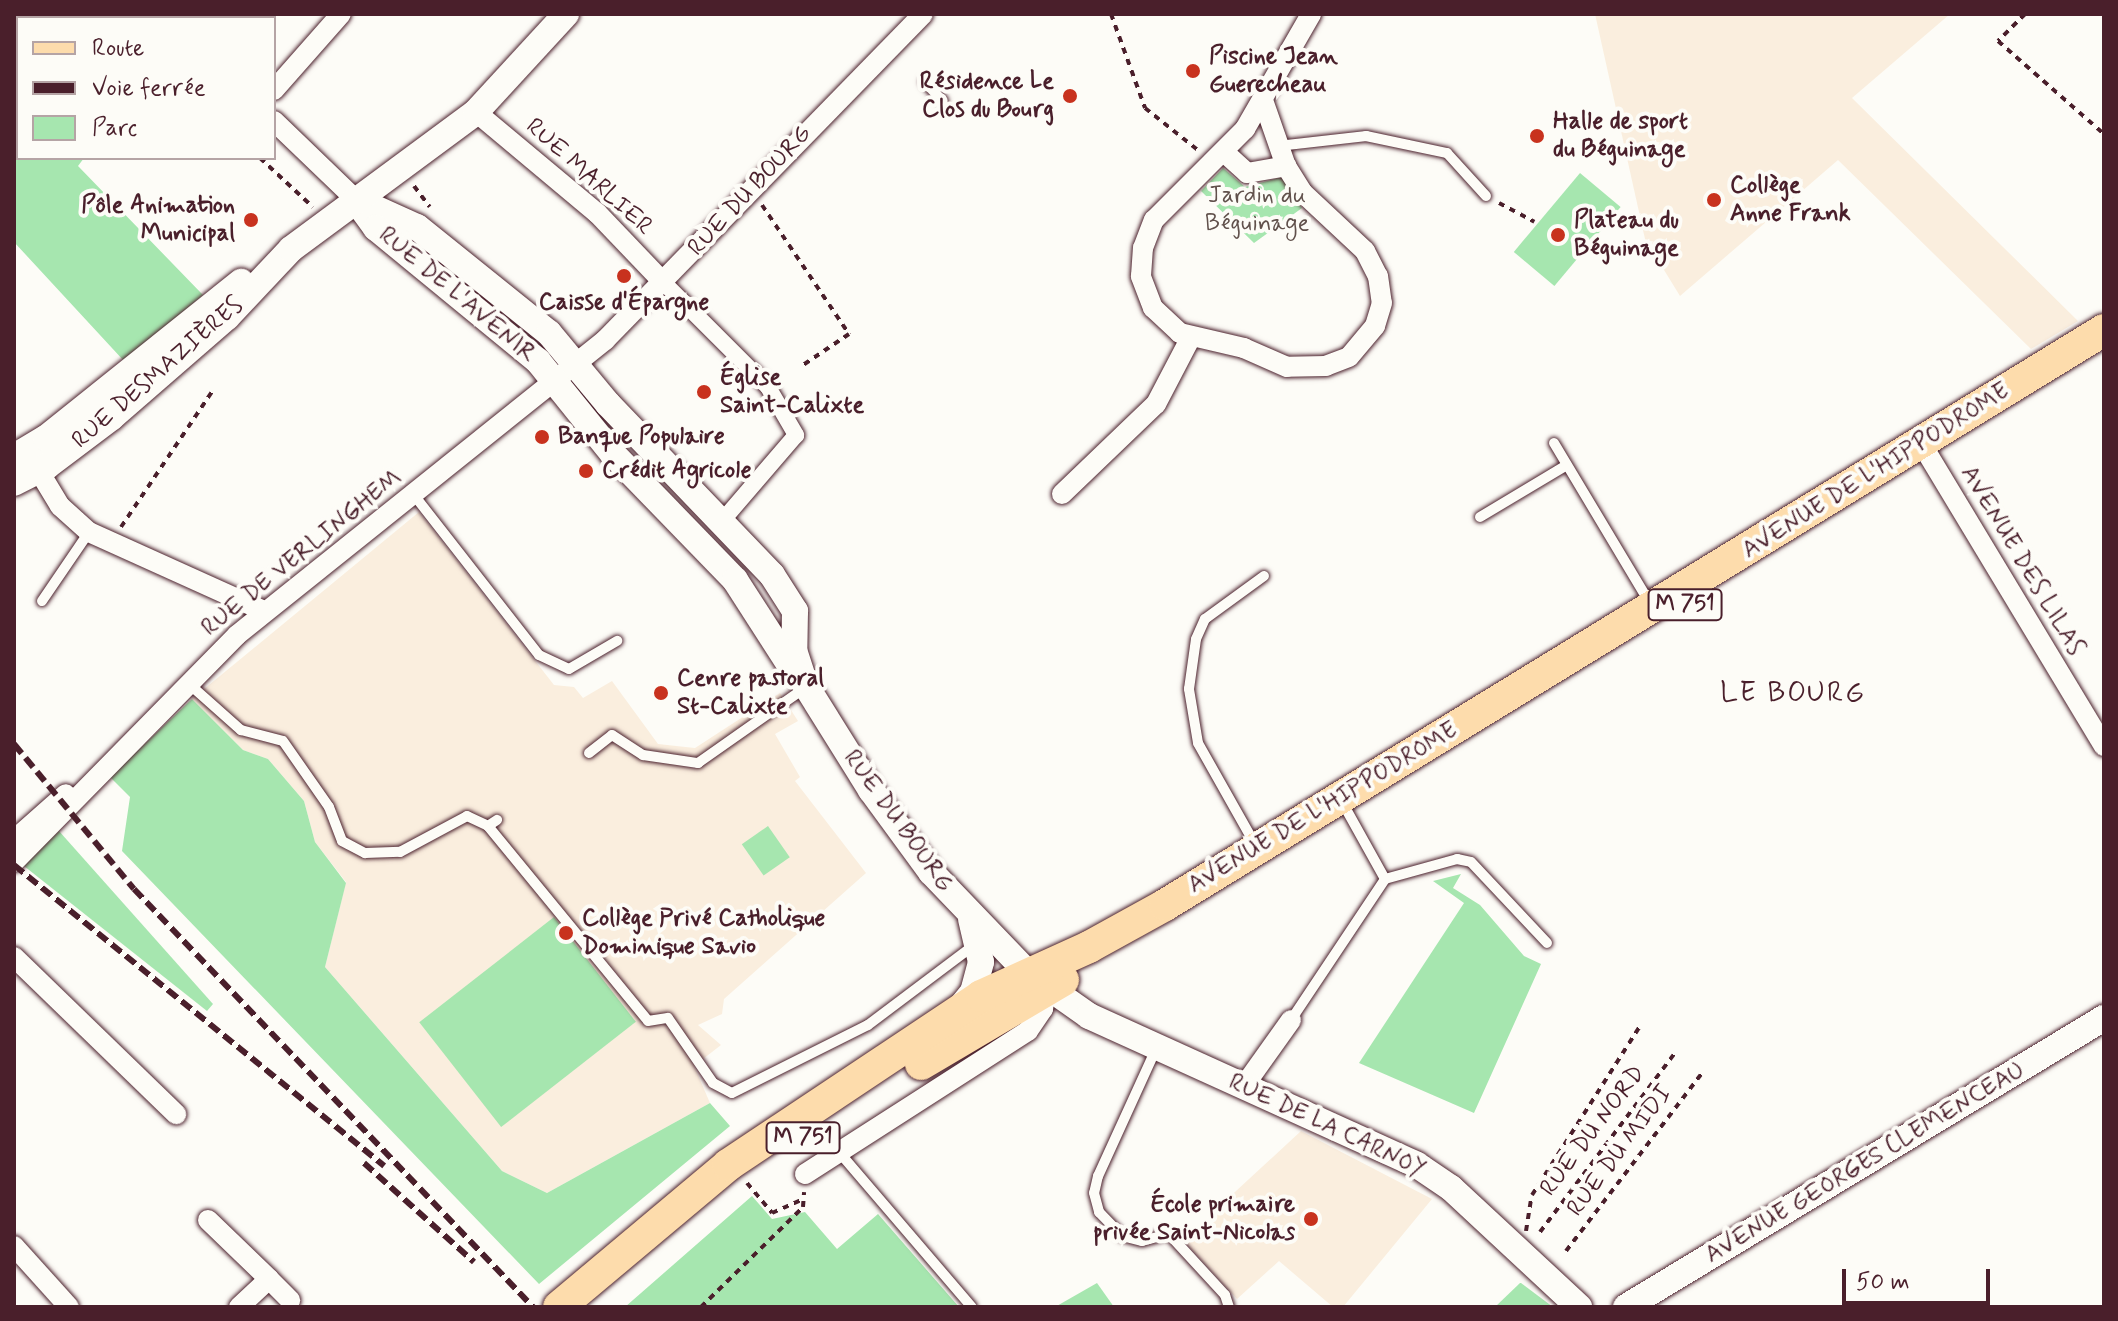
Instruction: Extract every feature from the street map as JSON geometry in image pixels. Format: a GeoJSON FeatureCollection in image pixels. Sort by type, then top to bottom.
{"type":"FeatureCollection","features":[{"type":"Feature","properties":{"kind":"main road","name":"AVENUE DE L'HIPPODROME"},"geometry":{"type":"LineString","coordinates":[[1925,450],[2104,330]]}},
{"type":"Feature","properties":{"kind":"main road","name":"AVENUE DE L'HIPPODROME"},"geometry":{"type":"LineString","coordinates":[[597,1291],[765,1138],[953,1016],[1116,953],[1343,805],[1925,450],[2104,348]]}},
{"type":"Feature","properties":{"kind":"main road","name":"AVENUE DE L'HIPPODROME"},"geometry":{"type":"LineString","coordinates":[[559,1307],[597,1291],[744,1179],[1037,981],[1258,848],[1343,805]]}},
{"type":"Feature","properties":{"kind":"street"},"geometry":{"type":"LineString","coordinates":[[276,88],[341,14]]}},
{"type":"Feature","properties":{"kind":"street","name":"RUE DESMAZIÈRES"},"geometry":{"type":"LineString","coordinates":[[14,483],[27,460],[112,417],[219,324],[291,249],[476,112],[566,14]]}},
{"type":"Feature","properties":{"kind":"street","name":"RUE DU BOURG"},"geometry":{"type":"LineString","coordinates":[[923,14],[664,283],[555,383],[623,465],[735,580],[892,821],[967,912],[1037,981]]}},
{"type":"Feature","properties":{"kind":"street"},"geometry":{"type":"LineString","coordinates":[[1264,103],[1286,166],[1313,205],[1373,262],[1382,303],[1375,326],[1349,357],[1312,368],[1287,367],[1244,348],[1191,337],[1161,319],[1147,297],[1141,276],[1143,248],[1154,220],[1221,157],[1264,103],[1311,14]]}},
{"type":"Feature","properties":{"kind":"street","name":"RUE MARLIER"},"geometry":{"type":"LineString","coordinates":[[476,112],[597,213],[664,283]]}},
{"type":"Feature","properties":{"kind":"street"},"geometry":{"type":"LineString","coordinates":[[276,123],[355,199]]}},
{"type":"Feature","properties":{"kind":"street"},"geometry":{"type":"LineString","coordinates":[[1221,157],[1247,173],[1286,166]]}},
{"type":"Feature","properties":{"kind":"street","name":"RUE DE L'AVENIR"},"geometry":{"type":"LineString","coordinates":[[355,199],[417,227],[549,333],[575,366]]}},
{"type":"Feature","properties":{"kind":"street","name":"RUE DE L'AVENIR"},"geometry":{"type":"LineString","coordinates":[[355,199],[376,228],[523,346],[555,383]]}},
{"type":"Feature","properties":{"kind":"street"},"geometry":{"type":"LineString","coordinates":[[664,283],[768,387],[796,435],[722,521]]}},
{"type":"Feature","properties":{"kind":"street"},"geometry":{"type":"LineString","coordinates":[[1062,494],[1156,404],[1191,337]]}},
{"type":"Feature","properties":{"kind":"street","name":"RUE DU BOURG"},"geometry":{"type":"LineString","coordinates":[[575,366],[722,521],[787,595],[795,611],[796,659],[806,686]]}},
{"type":"Feature","properties":{"kind":"street","name":"RUE DE VERLINGHEM"},"geometry":{"type":"LineString","coordinates":[[14,862],[93,776],[264,611],[555,383]]}},
{"type":"Feature","properties":{"kind":"street","name":"AVENUE DES LILAS"},"geometry":{"type":"LineString","coordinates":[[1925,450],[2104,746]]}},
{"type":"Feature","properties":{"kind":"street"},"geometry":{"type":"LineString","coordinates":[[27,460],[60,506],[89,532],[264,611]]}},
{"type":"Feature","properties":{"kind":"street","name":"RUE DE VERLINGHEM"},"geometry":{"type":"LineString","coordinates":[[14,840],[37,818],[93,776]]}},
{"type":"Feature","properties":{"kind":"street"},"geometry":{"type":"LineString","coordinates":[[14,817],[37,818]]}},
{"type":"Feature","properties":{"kind":"street","name":"RUE DU BOURG"},"geometry":{"type":"LineString","coordinates":[[953,1016],[977,982],[980,943],[967,912]]}},
{"type":"Feature","properties":{"kind":"street"},"geometry":{"type":"LineString","coordinates":[[14,957],[176,1114]]}},
{"type":"Feature","properties":{"kind":"street"},"geometry":{"type":"LineString","coordinates":[[805,1174],[1028,1031],[1043,1009],[1037,981]]}},
{"type":"Feature","properties":{"kind":"street","name":"RUE DE LA CARNOY"},"geometry":{"type":"LineString","coordinates":[[1037,981],[1157,1047],[1425,1170],[1579,1307]]}},
{"type":"Feature","properties":{"kind":"street","name":"AVENUE GEORGES CLEMENCEAU"},"geometry":{"type":"LineString","coordinates":[[1626,1307],[2104,1018]]}},
{"type":"Feature","properties":{"kind":"street"},"geometry":{"type":"LineString","coordinates":[[1244,1086],[1291,1020]]}},
{"type":"Feature","properties":{"kind":"street"},"geometry":{"type":"LineString","coordinates":[[208,1220],[290,1300]]}},
{"type":"Feature","properties":{"kind":"street"},"geometry":{"type":"LineString","coordinates":[[14,1246],[69,1307]]}},
{"type":"Feature","properties":{"kind":"street"},"geometry":{"type":"LineString","coordinates":[[239,1307],[269,1279]]}},
{"type":"Feature","properties":{"kind":"lane"},"geometry":{"type":"LineString","coordinates":[[925,82],[943,101]]}},
{"type":"Feature","properties":{"kind":"lane"},"geometry":{"type":"LineString","coordinates":[[1278,146],[1366,136],[1447,153],[1486,196]]}},
{"type":"Feature","properties":{"kind":"lane"},"geometry":{"type":"LineString","coordinates":[[1554,443],[1656,614]]}},
{"type":"Feature","properties":{"kind":"lane"},"geometry":{"type":"LineString","coordinates":[[1480,517],[1567,465]]}},
{"type":"Feature","properties":{"kind":"lane"},"geometry":{"type":"LineString","coordinates":[[414,495],[539,655],[569,669],[617,641]]}},
{"type":"Feature","properties":{"kind":"lane"},"geometry":{"type":"LineString","coordinates":[[42,601],[89,532]]}},
{"type":"Feature","properties":{"kind":"lane"},"geometry":{"type":"LineString","coordinates":[[1258,848],[1198,743],[1189,689],[1196,639],[1205,619],[1264,576]]}},
{"type":"Feature","properties":{"kind":"lane"},"geometry":{"type":"LineString","coordinates":[[188,683],[241,730],[283,741],[329,807],[342,841],[365,853],[400,852],[467,816],[492,823],[531,885],[648,1021],[668,1018],[713,1083],[732,1093],[868,1025],[980,943]]}},
{"type":"Feature","properties":{"kind":"lane"},"geometry":{"type":"LineString","coordinates":[[589,753],[612,735],[643,755],[698,763],[806,686]]}},
{"type":"Feature","properties":{"kind":"lane"},"geometry":{"type":"LineString","coordinates":[[1343,805],[1385,879]]}},
{"type":"Feature","properties":{"kind":"lane"},"geometry":{"type":"LineString","coordinates":[[1291,1020],[1385,879],[1457,859],[1471,862],[1547,943]]}},
{"type":"Feature","properties":{"kind":"lane"},"geometry":{"type":"LineString","coordinates":[[1157,1047],[1098,1176],[1094,1193],[1099,1212],[1122,1236],[1142,1241],[1169,1234],[1225,1295],[1229,1307]]}},
{"type":"Feature","properties":{"kind":"lane"},"geometry":{"type":"LineString","coordinates":[[839,1152],[972,1307]]}},
{"type":"Feature","properties":{"kind":"path"},"geometry":{"type":"LineString","coordinates":[[1111,14],[1145,108],[1176,136],[1221,157]]}},
{"type":"Feature","properties":{"kind":"path"},"geometry":{"type":"LineString","coordinates":[[2025,14],[1998,41],[2104,134]]}},
{"type":"Feature","properties":{"kind":"path"},"geometry":{"type":"LineString","coordinates":[[262,160],[325,221]]}},
{"type":"Feature","properties":{"kind":"path"},"geometry":{"type":"LineString","coordinates":[[752,190],[849,334],[800,367]]}},
{"type":"Feature","properties":{"kind":"path"},"geometry":{"type":"LineString","coordinates":[[1486,196],[1534,222]]}},
{"type":"Feature","properties":{"kind":"path"},"geometry":{"type":"LineString","coordinates":[[115,545],[145,488],[213,390]]}},
{"type":"Feature","properties":{"kind":"path"},"geometry":{"type":"LineString","coordinates":[[1525,1234],[1532,1195],[1640,1026]]}},
{"type":"Feature","properties":{"kind":"path","name":"RUE DU NORD"},"geometry":{"type":"LineString","coordinates":[[1540,1232],[1675,1053]]}},
{"type":"Feature","properties":{"kind":"path","name":"RUE DU MIDI"},"geometry":{"type":"LineString","coordinates":[[1566,1251],[1702,1073]]}},
{"type":"Feature","properties":{"kind":"path"},"geometry":{"type":"LineString","coordinates":[[701,1307],[803,1207],[805,1174]]}},
{"type":"Feature","properties":{"kind":"path"},"geometry":{"type":"LineString","coordinates":[[744,1179],[772,1213],[803,1199]]}},
{"type":"Feature","properties":{"kind":"shaded area","name":"Collège Anne Frank"},"geometry":{"type":"Polygon","coordinates":[[[1595,14],[1950,14],[1852,98],[2078,321],[2031,349],[1838,160],[1680,296],[1645,239],[1595,14]]]}},
{"type":"Feature","properties":{"kind":"shaded area","name":"Collège Privé Catholique Dominique Savio"},"geometry":{"type":"Polygon","coordinates":[[[419,512],[554,685],[574,687],[583,698],[612,681],[658,744],[695,748],[780,693],[798,721],[775,734],[800,777],[795,781],[866,873],[724,999],[722,1014],[698,1025],[721,1045],[694,1066],[710,1103],[547,1193],[502,1171],[325,967],[346,882],[315,842],[304,801],[268,759],[243,750],[192,699],[419,512]]]}},
{"type":"Feature","properties":{"kind":"shaded area","name":"École primaire privée Saint-Nicolas"},"geometry":{"type":"Polygon","coordinates":[[[1301,1131],[1432,1199],[1343,1307],[1333,1307],[1279,1261],[1237,1299],[1183,1240],[1301,1131]]]}},
{"type":"Feature","properties":{"kind":"green space"},"geometry":{"type":"Polygon","coordinates":[[[16,160],[82,160],[78,166],[203,295],[124,361],[14,242],[16,160]]]}},
{"type":"Feature","properties":{"kind":"green space","name":"Jardin du Béguinage"},"geometry":{"type":"Polygon","coordinates":[[[1223,168],[1245,187],[1282,177],[1302,208],[1254,243],[1201,191],[1223,168]]]}},
{"type":"Feature","properties":{"kind":"green space","name":"Plateau du Béguinage"},"geometry":{"type":"Polygon","coordinates":[[[1580,173],[1621,207],[1554,286],[1514,252],[1580,173]]]}},
{"type":"Feature","properties":{"kind":"green space"},"geometry":{"type":"Polygon","coordinates":[[[192,699],[243,750],[268,759],[304,801],[315,842],[346,883],[325,967],[502,1171],[547,1193],[710,1103],[730,1126],[539,1284],[122,851],[130,797],[110,777],[192,699]]]}},
{"type":"Feature","properties":{"kind":"green space"},"geometry":{"type":"Polygon","coordinates":[[[768,826],[790,857],[764,875],[742,844],[768,826]]]}},
{"type":"Feature","properties":{"kind":"green space"},"geometry":{"type":"Polygon","coordinates":[[[59,831],[213,1004],[207,1011],[24,866],[59,831]]]}},
{"type":"Feature","properties":{"kind":"green space"},"geometry":{"type":"Polygon","coordinates":[[[1461,874],[1453,888],[1480,905],[1524,956],[1541,964],[1474,1113],[1359,1063],[1464,903],[1433,881],[1461,874]]]}},
{"type":"Feature","properties":{"kind":"green space"},"geometry":{"type":"Polygon","coordinates":[[[554,917],[636,1022],[501,1127],[419,1022],[554,917]]]}},
{"type":"Feature","properties":{"kind":"green space"},"geometry":{"type":"Polygon","coordinates":[[[752,1196],[772,1219],[805,1212],[837,1249],[878,1214],[959,1307],[625,1307],[752,1196]]]}},
{"type":"Feature","properties":{"kind":"green space"},"geometry":{"type":"Polygon","coordinates":[[[1097,1283],[1114,1307],[1055,1307],[1097,1283]]]}},
{"type":"Feature","properties":{"kind":"green space"},"geometry":{"type":"Polygon","coordinates":[[[1521,1283],[1553,1307],[1495,1307],[1521,1283]]]}},
{"type":"Feature","properties":{"kind":"railway"},"geometry":{"type":"LineString","coordinates":[[14,744],[134,889],[533,1307]]}},
{"type":"Feature","properties":{"kind":"railway"},"geometry":{"type":"LineString","coordinates":[[14,865],[384,1166]]}},
{"type":"Feature","properties":{"kind":"railway"},"geometry":{"type":"LineString","coordinates":[[364,1163],[474,1262]]}},
{"type":"Feature","properties":{"kind":"place","name":"Piscine Jean Guerecheau"},"geometry":{"type":"Point","coordinates":[1193,71]}},
{"type":"Feature","properties":{"kind":"place","name":"Résidence Le Clos du Bourg"},"geometry":{"type":"Point","coordinates":[1070,96]}},
{"type":"Feature","properties":{"kind":"place","name":"Halle de sport du Béguinage"},"geometry":{"type":"Point","coordinates":[1537,136]}},
{"type":"Feature","properties":{"kind":"place","name":"Collège Anne Frank"},"geometry":{"type":"Point","coordinates":[1714,200]}},
{"type":"Feature","properties":{"kind":"place","name":"Pôle Animation Municipal"},"geometry":{"type":"Point","coordinates":[251,220]}},
{"type":"Feature","properties":{"kind":"place","name":"Plateau du Béguinage"},"geometry":{"type":"Point","coordinates":[1558,235]}},
{"type":"Feature","properties":{"kind":"place","name":"Caisse d'Épargne"},"geometry":{"type":"Point","coordinates":[624,276]}},
{"type":"Feature","properties":{"kind":"place","name":"Église Saint-Calixte"},"geometry":{"type":"Point","coordinates":[704,392]}},
{"type":"Feature","properties":{"kind":"place","name":"Banque Populaire"},"geometry":{"type":"Point","coordinates":[542,437]}},
{"type":"Feature","properties":{"kind":"place","name":"Crédit Agricole"},"geometry":{"type":"Point","coordinates":[586,471]}},
{"type":"Feature","properties":{"kind":"place","name":"Cenre pastoral St-Calixte"},"geometry":{"type":"Point","coordinates":[661,693]}},
{"type":"Feature","properties":{"kind":"place","name":"Collège Privé Catholique Dominique Savio"},"geometry":{"type":"Point","coordinates":[566,933]}},
{"type":"Feature","properties":{"kind":"place","name":"École primaire privée Saint-Nicolas"},"geometry":{"type":"Point","coordinates":[1311,1219]}},
{"type":"Feature","properties":{"kind":"district","name":"LE BOURG"},"geometry":{"type":"Point","coordinates":[1793,694]}}]}
